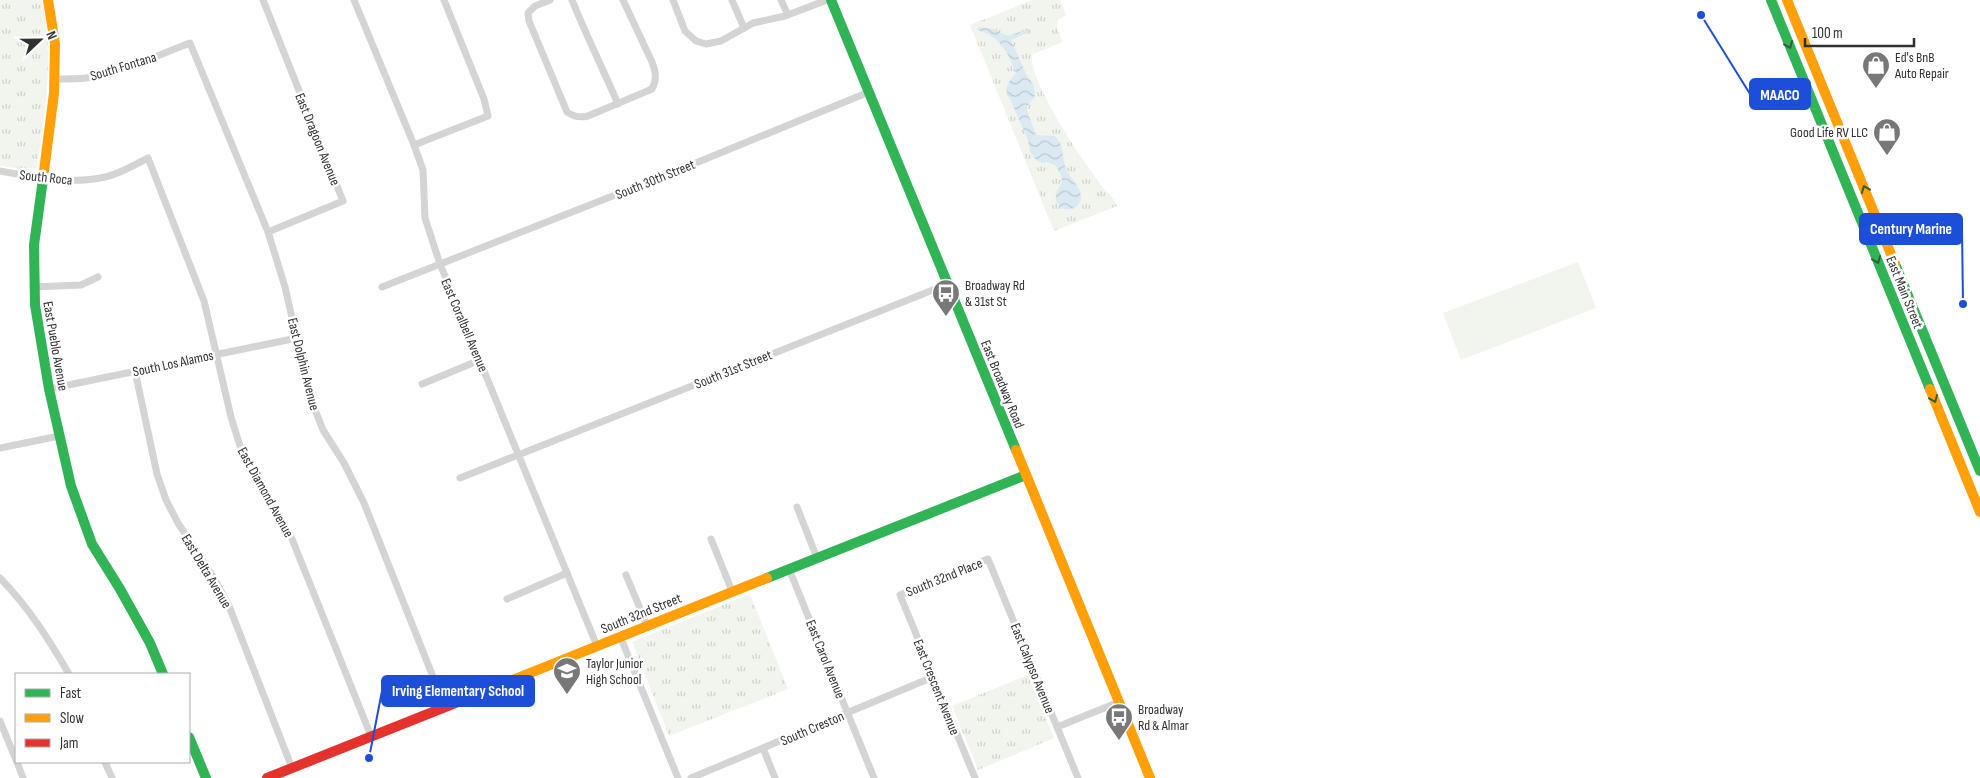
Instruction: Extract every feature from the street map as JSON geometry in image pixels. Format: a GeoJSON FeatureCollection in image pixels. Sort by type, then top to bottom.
{"type":"FeatureCollection","features":[{"type":"Feature","properties":{"kind":"main road","name":"East Pueblo Avenue"},"geometry":{"type":"LineString","coordinates":[[48,0],[55,44],[54,79],[50,128],[34,245],[33,287],[49,388],[71,486],[90,539],[134,613],[150,643],[163,673]]}},
{"type":"Feature","properties":{"kind":"main road","name":"East Broadway Road"},"geometry":{"type":"LineString","coordinates":[[831,0],[1150,778]]}},
{"type":"Feature","properties":{"kind":"main road","name":"East Main Street"},"geometry":{"type":"LineString","coordinates":[[1771,0],[1980,512]]}},
{"type":"Feature","properties":{"kind":"main road","name":"East Main Street"},"geometry":{"type":"LineString","coordinates":[[1787,0],[1980,471]]}},
{"type":"Feature","properties":{"kind":"main road"},"geometry":{"type":"LineString","coordinates":[[1915,354],[1929,348]]}},
{"type":"Feature","properties":{"kind":"main road","name":"South 32nd Street"},"geometry":{"type":"LineString","coordinates":[[267,778],[1026,475]]}},
{"type":"Feature","properties":{"kind":"main road"},"geometry":{"type":"LineString","coordinates":[[190,739],[206,778]]}},
{"type":"Feature","properties":{"kind":"street","name":"East Dragoon Avenue"},"geometry":{"type":"LineString","coordinates":[[263,0],[343,201],[268,232]]}},
{"type":"Feature","properties":{"kind":"street","name":"East Coralbell Avenue"},"geometry":{"type":"LineString","coordinates":[[354,0],[414,145],[422,170],[425,218],[440,264],[597,646]]}},
{"type":"Feature","properties":{"kind":"street"},"geometry":{"type":"LineString","coordinates":[[414,145],[488,116],[484,99],[444,0]]}},
{"type":"Feature","properties":{"kind":"street"},"geometry":{"type":"LineString","coordinates":[[550,0],[535,6],[528,13],[529,21],[567,112],[574,116],[588,116],[618,104],[652,89],[655,82],[655,71],[652,62],[623,0]]}},
{"type":"Feature","properties":{"kind":"street"},"geometry":{"type":"LineString","coordinates":[[572,0],[618,104]]}},
{"type":"Feature","properties":{"kind":"street"},"geometry":{"type":"LineString","coordinates":[[672,0],[685,30],[696,41],[706,44],[721,41],[753,24],[788,15],[827,0]]}},
{"type":"Feature","properties":{"kind":"street"},"geometry":{"type":"LineString","coordinates":[[732,0],[744,28]]}},
{"type":"Feature","properties":{"kind":"street"},"geometry":{"type":"LineString","coordinates":[[781,0],[788,15]]}},
{"type":"Feature","properties":{"kind":"street","name":"South Fontana"},"geometry":{"type":"LineString","coordinates":[[54,79],[84,78],[119,70],[190,43]]}},
{"type":"Feature","properties":{"kind":"street","name":"East Dolphin Avenue"},"geometry":{"type":"LineString","coordinates":[[190,43],[268,232],[285,287],[310,397],[323,430],[344,463],[364,503],[445,707]]}},
{"type":"Feature","properties":{"kind":"street","name":"South 30th Street"},"geometry":{"type":"LineString","coordinates":[[382,287],[869,92]]}},
{"type":"Feature","properties":{"kind":"street","name":"South Roca"},"geometry":{"type":"LineString","coordinates":[[0,171],[69,181],[105,177],[148,158]]}},
{"type":"Feature","properties":{"kind":"street","name":"East Diamond Avenue"},"geometry":{"type":"LineString","coordinates":[[148,158],[204,301],[240,446],[292,539],[371,736]]}},
{"type":"Feature","properties":{"kind":"street"},"geometry":{"type":"LineString","coordinates":[[33,287],[81,285],[98,277]]}},
{"type":"Feature","properties":{"kind":"street","name":"South 31st Street"},"geometry":{"type":"LineString","coordinates":[[460,478],[948,284]]}},
{"type":"Feature","properties":{"kind":"street","name":"South Los Alamos"},"geometry":{"type":"LineString","coordinates":[[49,388],[297,338]]}},
{"type":"Feature","properties":{"kind":"street"},"geometry":{"type":"LineString","coordinates":[[422,384],[480,360]]}},
{"type":"Feature","properties":{"kind":"street","name":"East Delta Avenue"},"geometry":{"type":"LineString","coordinates":[[134,371],[157,474],[166,500],[178,524],[214,578],[229,606],[292,768]]}},
{"type":"Feature","properties":{"kind":"street"},"geometry":{"type":"LineString","coordinates":[[0,448],[59,436]]}},
{"type":"Feature","properties":{"kind":"street"},"geometry":{"type":"LineString","coordinates":[[797,507],[817,558]]}},
{"type":"Feature","properties":{"kind":"street"},"geometry":{"type":"LineString","coordinates":[[711,539],[732,591]]}},
{"type":"Feature","properties":{"kind":"street","name":"South 32nd Place"},"geometry":{"type":"LineString","coordinates":[[900,595],[988,559]]}},
{"type":"Feature","properties":{"kind":"street","name":"East Calypso Avenue"},"geometry":{"type":"LineString","coordinates":[[988,559],[1078,778]]}},
{"type":"Feature","properties":{"kind":"street","name":"East Carol Avenue"},"geometry":{"type":"LineString","coordinates":[[789,569],[874,778]]}},
{"type":"Feature","properties":{"kind":"street"},"geometry":{"type":"LineString","coordinates":[[507,599],[567,573]]}},
{"type":"Feature","properties":{"kind":"street"},"geometry":{"type":"LineString","coordinates":[[626,574],[647,625]]}},
{"type":"Feature","properties":{"kind":"street"},"geometry":{"type":"LineString","coordinates":[[0,578],[22,600],[45,633],[68,673]]}},
{"type":"Feature","properties":{"kind":"street","name":"East Crescent Avenue"},"geometry":{"type":"LineString","coordinates":[[900,595],[975,778]]}},
{"type":"Feature","properties":{"kind":"street"},"geometry":{"type":"LineString","coordinates":[[620,636],[678,778]]}},
{"type":"Feature","properties":{"kind":"street","name":"South Creston"},"geometry":{"type":"LineString","coordinates":[[691,778],[933,677]]}},
{"type":"Feature","properties":{"kind":"street"},"geometry":{"type":"LineString","coordinates":[[1057,727],[1119,702]]}},
{"type":"Feature","properties":{"kind":"street"},"geometry":{"type":"LineString","coordinates":[[0,721],[15,756]]}},
{"type":"Feature","properties":{"kind":"street"},"geometry":{"type":"LineString","coordinates":[[763,748],[775,778]]}},
{"type":"Feature","properties":{"kind":"street"},"geometry":{"type":"LineString","coordinates":[[18,763],[23,778]]}},
{"type":"Feature","properties":{"kind":"street"},"geometry":{"type":"LineString","coordinates":[[105,763],[112,778]]}},
{"type":"Feature","properties":{"kind":"green space"},"geometry":{"type":"Polygon","coordinates":[[[0,0],[42,0],[46,21],[48,62],[46,103],[37,165],[36,168],[30,170],[0,166],[0,0]]]}},
{"type":"Feature","properties":{"kind":"green space"},"geometry":{"type":"Polygon","coordinates":[[[1032,0],[1060,0],[1066,15],[1058,20],[1057,28],[1063,42],[1033,54],[1032,62],[1035,75],[1050,107],[1069,139],[1117,206],[1054,231],[970,25],[1032,0]]]}},
{"type":"Feature","properties":{"kind":"green space"},"geometry":{"type":"Polygon","coordinates":[[[1578,262],[1596,308],[1461,360],[1443,313],[1578,262]]]}},
{"type":"Feature","properties":{"kind":"green space"},"geometry":{"type":"Polygon","coordinates":[[[750,594],[788,689],[669,736],[632,642],[750,594]]]}},
{"type":"Feature","properties":{"kind":"green space"},"geometry":{"type":"Polygon","coordinates":[[[1028,675],[1054,738],[978,770],[952,706],[1028,675]]]}},
{"type":"Feature","properties":{"kind":"water"},"geometry":{"type":"Polygon","coordinates":[[[979,27],[993,29],[1008,36],[1028,29],[1029,32],[1011,40],[1027,76],[1034,86],[1035,96],[1026,108],[1036,135],[1055,136],[1058,139],[1066,169],[1080,193],[1080,202],[1076,207],[1063,209],[1058,205],[1056,199],[1062,182],[1061,175],[1056,166],[1048,162],[1042,163],[1037,161],[1030,152],[1028,140],[1006,90],[1008,83],[1016,73],[1013,66],[1002,46],[992,36],[977,30],[979,27]]]}},
{"type":"Feature","properties":{"kind":"traffic: fast"},"geometry":{"type":"LineString","coordinates":[[831,0],[1016,450]]}},
{"type":"Feature","properties":{"kind":"traffic: fast"},"geometry":{"type":"LineString","coordinates":[[1771,0],[1930,389]]}},
{"type":"Feature","properties":{"kind":"traffic: fast"},"geometry":{"type":"LineString","coordinates":[[43,179],[34,245],[35,305],[49,389],[71,486],[92,544],[150,643],[163,673]]}},
{"type":"Feature","properties":{"kind":"traffic: fast"},"geometry":{"type":"LineString","coordinates":[[1895,264],[1980,471]]}},
{"type":"Feature","properties":{"kind":"traffic: fast"},"geometry":{"type":"LineString","coordinates":[[767,578],[1026,475]]}},
{"type":"Feature","properties":{"kind":"traffic: fast"},"geometry":{"type":"LineString","coordinates":[[190,739],[206,778]]}},
{"type":"Feature","properties":{"kind":"traffic: slow"},"geometry":{"type":"LineString","coordinates":[[43,179],[54,93],[55,44],[48,0]]}},
{"type":"Feature","properties":{"kind":"traffic: slow"},"geometry":{"type":"LineString","coordinates":[[1787,0],[1895,264]]}},
{"type":"Feature","properties":{"kind":"traffic: slow"},"geometry":{"type":"LineString","coordinates":[[1930,389],[1980,512]]}},
{"type":"Feature","properties":{"kind":"traffic: slow"},"geometry":{"type":"LineString","coordinates":[[1016,450],[1150,778]]}},
{"type":"Feature","properties":{"kind":"traffic: slow"},"geometry":{"type":"LineString","coordinates":[[493,688],[767,578]]}},
{"type":"Feature","properties":{"kind":"traffic: jam"},"geometry":{"type":"LineString","coordinates":[[267,778],[493,688]]}},
{"type":"Feature","properties":{"kind":"place","name":"MAACO"},"geometry":{"type":"Point","coordinates":[1701,15]}},
{"type":"Feature","properties":{"kind":"place","name":"Ed's BnB Auto Repair"},"geometry":{"type":"Point","coordinates":[1876,89]}},
{"type":"Feature","properties":{"kind":"place","name":"Good Life RV LLC"},"geometry":{"type":"Point","coordinates":[1887,156]}},
{"type":"Feature","properties":{"kind":"place","name":"Century Marine"},"geometry":{"type":"Point","coordinates":[1963,304]}},
{"type":"Feature","properties":{"kind":"place","name":"Broadway Rd & 31st St"},"geometry":{"type":"Point","coordinates":[946,317]}},
{"type":"Feature","properties":{"kind":"place","name":"Taylor Junior High School"},"geometry":{"type":"Point","coordinates":[567,695]}},
{"type":"Feature","properties":{"kind":"place","name":"Broadway Rd & Almar"},"geometry":{"type":"Point","coordinates":[1119,741]}},
{"type":"Feature","properties":{"kind":"place","name":"Irving Elementary School"},"geometry":{"type":"Point","coordinates":[369,758]}}]}
